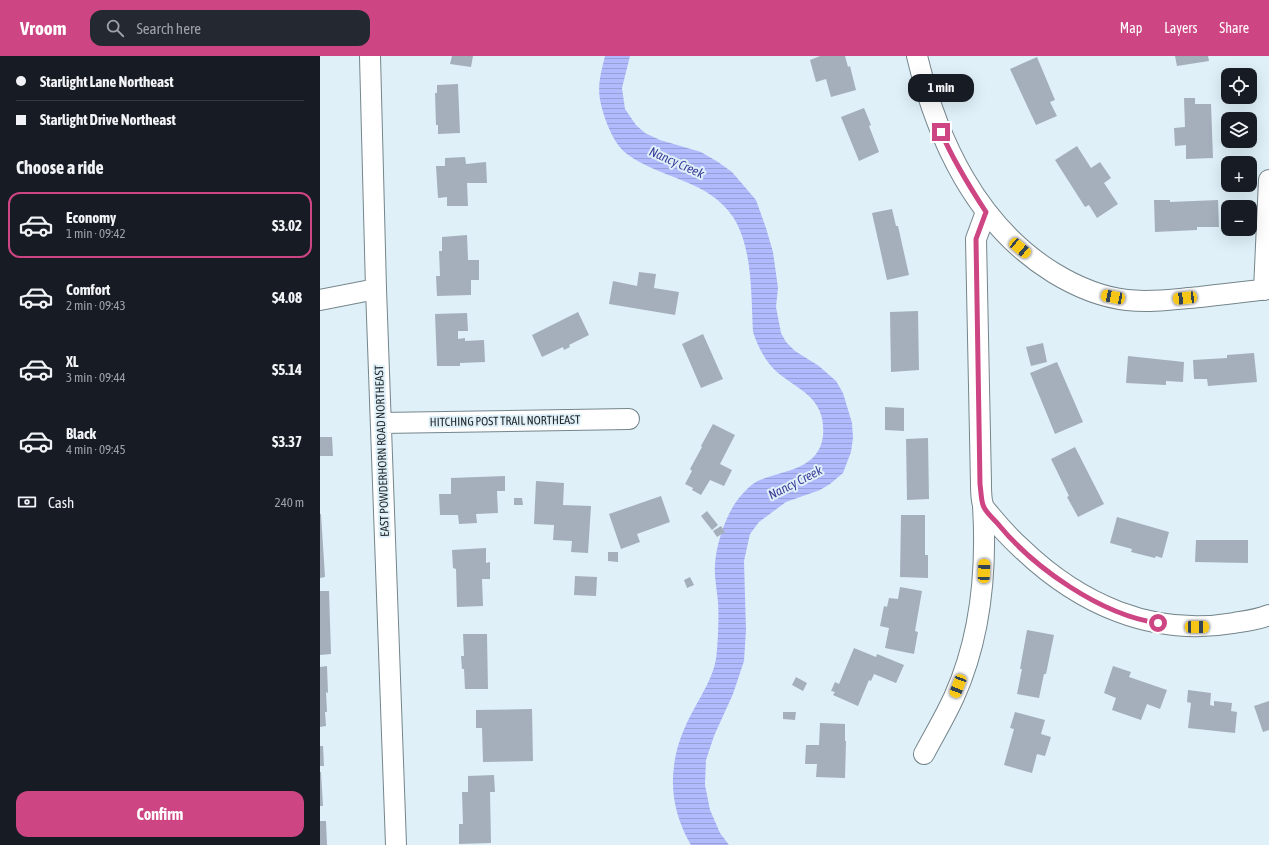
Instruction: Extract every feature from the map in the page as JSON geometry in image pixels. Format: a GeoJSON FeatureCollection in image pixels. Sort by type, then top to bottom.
{"type":"FeatureCollection","features":[{"type":"Feature","properties":{"kind":"street","name":"EAST POWDERHORN ROAD NORTHEAST"},"geometry":{"type":"LineString","coordinates":[[370,56],[376,289],[396,845]]}},
{"type":"Feature","properties":{"kind":"street"},"geometry":{"type":"LineString","coordinates":[[917,56],[924,85],[935,119],[949,151],[966,182],[986,212],[1011,240],[1039,264],[1074,285],[1100,295],[1126,300],[1154,301],[1266,290],[1269,180]]}},
{"type":"Feature","properties":{"kind":"street"},"geometry":{"type":"LineString","coordinates":[[924,754],[954,697],[966,666],[975,635],[981,603],[985,538],[980,484],[976,239],[986,212]]}},
{"type":"Feature","properties":{"kind":"street"},"geometry":{"type":"LineString","coordinates":[[320,300],[376,289]]}},
{"type":"Feature","properties":{"kind":"street","name":"HITCHING POST TRAIL NORTHEAST"},"geometry":{"type":"LineString","coordinates":[[381,423],[629,419]]}},
{"type":"Feature","properties":{"kind":"street"},"geometry":{"type":"LineString","coordinates":[[983,506],[1004,532],[1033,559],[1060,580],[1093,600],[1125,615],[1146,621],[1182,627],[1213,627],[1259,619],[1269,615]]}},
{"type":"Feature","properties":{"kind":"water","name":"Nancy Creek"},"geometry":{"type":"Polygon","coordinates":[[[605,56],[630,56],[622,88],[625,109],[636,125],[645,133],[660,140],[701,152],[718,162],[732,172],[756,200],[773,252],[778,288],[776,307],[781,333],[786,342],[795,351],[819,366],[836,381],[843,393],[852,423],[853,438],[851,452],[843,473],[820,490],[786,502],[759,522],[750,534],[744,561],[746,630],[744,661],[733,694],[714,736],[706,760],[705,785],[710,810],[720,833],[729,845],[691,845],[678,817],[673,787],[675,759],[681,737],[715,666],[718,623],[718,602],[715,579],[717,550],[727,518],[742,494],[749,487],[760,480],[799,467],[808,462],[820,447],[823,436],[823,423],[821,413],[811,398],[774,369],[766,360],[757,343],[753,332],[748,258],[740,229],[733,217],[723,204],[711,195],[697,187],[640,162],[623,151],[614,139],[606,121],[599,96],[601,74],[605,56]]]}},
{"type":"Feature","properties":{"kind":"building"},"geometry":{"type":"Polygon","coordinates":[[[452,56],[473,56],[471,67],[450,64],[452,56]]]}},
{"type":"Feature","properties":{"kind":"building"},"geometry":{"type":"Polygon","coordinates":[[[820,56],[845,56],[848,67],[850,66],[856,90],[831,97],[826,79],[816,82],[810,60],[820,56]]]}},
{"type":"Feature","properties":{"kind":"building"},"geometry":{"type":"Polygon","coordinates":[[[1175,56],[1208,56],[1209,61],[1177,66],[1175,56]]]}},
{"type":"Feature","properties":{"kind":"building"},"geometry":{"type":"Polygon","coordinates":[[[1037,57],[1055,100],[1050,102],[1057,116],[1036,125],[1010,69],[1037,57]]]}},
{"type":"Feature","properties":{"kind":"building"},"geometry":{"type":"Polygon","coordinates":[[[458,84],[460,133],[438,134],[438,125],[436,125],[435,93],[437,93],[437,85],[458,84]]]}},
{"type":"Feature","properties":{"kind":"building"},"geometry":{"type":"Polygon","coordinates":[[[1184,98],[1195,98],[1195,104],[1211,104],[1213,158],[1186,159],[1186,145],[1175,146],[1174,128],[1185,127],[1184,98]]]}},
{"type":"Feature","properties":{"kind":"building"},"geometry":{"type":"Polygon","coordinates":[[[864,108],[879,152],[859,161],[841,117],[864,108]]]}},
{"type":"Feature","properties":{"kind":"building"},"geometry":{"type":"Polygon","coordinates":[[[1077,146],[1091,168],[1100,162],[1111,178],[1104,183],[1118,204],[1097,218],[1089,205],[1085,207],[1055,160],[1077,146]]]}},
{"type":"Feature","properties":{"kind":"building"},"geometry":{"type":"Polygon","coordinates":[[[465,157],[466,164],[486,162],[487,183],[467,183],[468,206],[447,206],[447,197],[438,198],[436,166],[445,166],[445,158],[465,157]]]}},
{"type":"Feature","properties":{"kind":"building"},"geometry":{"type":"Polygon","coordinates":[[[1154,200],[1170,200],[1170,202],[1218,200],[1219,227],[1197,227],[1197,230],[1155,232],[1154,200]]]}},
{"type":"Feature","properties":{"kind":"building"},"geometry":{"type":"Polygon","coordinates":[[[892,209],[896,226],[898,226],[909,275],[887,280],[872,213],[892,209]]]}},
{"type":"Feature","properties":{"kind":"building"},"geometry":{"type":"Polygon","coordinates":[[[467,235],[468,260],[479,260],[479,280],[471,280],[471,295],[437,296],[436,276],[440,276],[439,251],[442,251],[442,237],[467,235]]]}},
{"type":"Feature","properties":{"kind":"building"},"geometry":{"type":"Polygon","coordinates":[[[639,272],[656,274],[654,288],[679,292],[675,315],[609,304],[613,281],[637,286],[639,272]]]}},
{"type":"Feature","properties":{"kind":"building"},"geometry":{"type":"Polygon","coordinates":[[[918,311],[919,370],[891,372],[890,312],[918,311]]]}},
{"type":"Feature","properties":{"kind":"building"},"geometry":{"type":"Polygon","coordinates":[[[578,312],[589,335],[569,345],[570,347],[564,350],[563,347],[542,357],[532,335],[578,312]]]}},
{"type":"Feature","properties":{"kind":"building"},"geometry":{"type":"Polygon","coordinates":[[[467,313],[468,331],[458,331],[458,339],[465,338],[465,341],[484,340],[485,362],[460,363],[460,366],[437,366],[435,314],[467,313]]]}},
{"type":"Feature","properties":{"kind":"building"},"geometry":{"type":"Polygon","coordinates":[[[703,334],[723,379],[701,388],[682,344],[703,334]]]}},
{"type":"Feature","properties":{"kind":"building"},"geometry":{"type":"Polygon","coordinates":[[[1043,343],[1047,362],[1031,366],[1026,347],[1043,343]]]}},
{"type":"Feature","properties":{"kind":"building"},"geometry":{"type":"Polygon","coordinates":[[[1254,353],[1257,382],[1208,386],[1207,379],[1194,379],[1193,360],[1227,358],[1227,355],[1254,353]]]}},
{"type":"Feature","properties":{"kind":"building"},"geometry":{"type":"Polygon","coordinates":[[[1128,356],[1184,362],[1183,382],[1166,381],[1166,385],[1126,383],[1128,356]]]}},
{"type":"Feature","properties":{"kind":"building"},"geometry":{"type":"Polygon","coordinates":[[[1057,362],[1083,422],[1055,434],[1030,373],[1057,362]]]}},
{"type":"Feature","properties":{"kind":"building"},"geometry":{"type":"Polygon","coordinates":[[[885,407],[904,408],[904,431],[885,430],[885,407]]]}},
{"type":"Feature","properties":{"kind":"building"},"geometry":{"type":"Polygon","coordinates":[[[713,424],[735,435],[720,464],[732,470],[724,486],[710,480],[701,495],[692,490],[693,488],[685,484],[692,471],[690,469],[713,424]]]}},
{"type":"Feature","properties":{"kind":"building"},"geometry":{"type":"Polygon","coordinates":[[[320,437],[332,437],[333,456],[320,456],[320,437]]]}},
{"type":"Feature","properties":{"kind":"building"},"geometry":{"type":"Polygon","coordinates":[[[928,438],[929,499],[907,500],[906,439],[928,438]]]}},
{"type":"Feature","properties":{"kind":"building"},"geometry":{"type":"Polygon","coordinates":[[[1075,447],[1104,504],[1078,517],[1067,497],[1069,496],[1051,459],[1075,447]]]}},
{"type":"Feature","properties":{"kind":"building"},"geometry":{"type":"Polygon","coordinates":[[[505,476],[505,491],[497,491],[498,513],[476,514],[477,523],[459,524],[458,515],[440,515],[439,494],[451,494],[451,478],[505,476]]]}},
{"type":"Feature","properties":{"kind":"building"},"geometry":{"type":"Polygon","coordinates":[[[536,481],[564,483],[563,505],[591,506],[588,553],[571,552],[572,541],[553,540],[554,525],[534,524],[536,481]]]}},
{"type":"Feature","properties":{"kind":"building"},"geometry":{"type":"Polygon","coordinates":[[[661,496],[670,522],[637,534],[640,542],[621,549],[609,514],[661,496]]]}},
{"type":"Feature","properties":{"kind":"building"},"geometry":{"type":"Polygon","coordinates":[[[514,498],[522,498],[523,505],[514,505],[514,498]]]}},
{"type":"Feature","properties":{"kind":"building"},"geometry":{"type":"Polygon","coordinates":[[[707,511],[718,525],[712,530],[701,516],[707,511]]]}},
{"type":"Feature","properties":{"kind":"building"},"geometry":{"type":"Polygon","coordinates":[[[320,514],[325,577],[320,578],[320,514]]]}},
{"type":"Feature","properties":{"kind":"building"},"geometry":{"type":"Polygon","coordinates":[[[901,515],[925,515],[925,555],[928,555],[928,578],[900,577],[901,515]]]}},
{"type":"Feature","properties":{"kind":"building"},"geometry":{"type":"Polygon","coordinates":[[[1117,517],[1169,532],[1162,558],[1156,556],[1155,558],[1131,552],[1132,549],[1110,543],[1117,517]]]}},
{"type":"Feature","properties":{"kind":"building"},"geometry":{"type":"Polygon","coordinates":[[[721,526],[725,532],[717,537],[713,531],[721,526]]]}},
{"type":"Feature","properties":{"kind":"building"},"geometry":{"type":"Polygon","coordinates":[[[1196,540],[1248,540],[1248,563],[1195,562],[1196,540]]]}},
{"type":"Feature","properties":{"kind":"building"},"geometry":{"type":"Polygon","coordinates":[[[486,548],[486,563],[490,562],[490,579],[482,579],[483,606],[457,607],[456,569],[453,568],[452,550],[486,548]]]}},
{"type":"Feature","properties":{"kind":"building"},"geometry":{"type":"Polygon","coordinates":[[[608,552],[618,552],[618,562],[608,561],[608,552]]]}},
{"type":"Feature","properties":{"kind":"building"},"geometry":{"type":"Polygon","coordinates":[[[575,576],[597,577],[596,596],[574,595],[575,576]]]}},
{"type":"Feature","properties":{"kind":"building"},"geometry":{"type":"Polygon","coordinates":[[[690,577],[694,585],[687,588],[684,580],[690,577]]]}},
{"type":"Feature","properties":{"kind":"building"},"geometry":{"type":"Polygon","coordinates":[[[900,587],[922,591],[915,631],[918,632],[914,654],[885,648],[889,628],[880,626],[884,606],[887,607],[889,598],[898,599],[900,587]]]}},
{"type":"Feature","properties":{"kind":"building"},"geometry":{"type":"Polygon","coordinates":[[[320,591],[329,591],[331,654],[320,655],[320,591]]]}},
{"type":"Feature","properties":{"kind":"building"},"geometry":{"type":"Polygon","coordinates":[[[1027,630],[1054,635],[1046,674],[1044,674],[1039,698],[1017,694],[1027,630]]]}},
{"type":"Feature","properties":{"kind":"building"},"geometry":{"type":"Polygon","coordinates":[[[463,634],[487,634],[488,689],[465,689],[464,669],[462,669],[461,656],[464,656],[463,634]]]}},
{"type":"Feature","properties":{"kind":"building"},"geometry":{"type":"Polygon","coordinates":[[[854,648],[876,657],[877,654],[904,665],[896,683],[874,674],[871,681],[869,680],[858,706],[833,695],[835,692],[831,691],[835,682],[839,684],[854,648]]]}},
{"type":"Feature","properties":{"kind":"building"},"geometry":{"type":"Polygon","coordinates":[[[327,666],[328,693],[326,692],[326,726],[320,727],[320,667],[327,666]]]}},
{"type":"Feature","properties":{"kind":"building"},"geometry":{"type":"Polygon","coordinates":[[[1113,666],[1131,672],[1129,677],[1167,690],[1160,709],[1147,704],[1141,720],[1112,710],[1116,698],[1104,693],[1113,666]]]}},
{"type":"Feature","properties":{"kind":"building"},"geometry":{"type":"Polygon","coordinates":[[[796,677],[807,683],[803,691],[792,685],[796,677]]]}},
{"type":"Feature","properties":{"kind":"building"},"geometry":{"type":"Polygon","coordinates":[[[1188,690],[1211,693],[1210,705],[1214,706],[1214,701],[1232,703],[1231,711],[1237,712],[1235,733],[1188,728],[1191,703],[1187,702],[1188,690]]]}},
{"type":"Feature","properties":{"kind":"building"},"geometry":{"type":"Polygon","coordinates":[[[1269,701],[1269,730],[1263,732],[1254,706],[1269,701]]]}},
{"type":"Feature","properties":{"kind":"building"},"geometry":{"type":"Polygon","coordinates":[[[532,709],[533,761],[483,762],[482,728],[476,728],[476,710],[532,709]]]}},
{"type":"Feature","properties":{"kind":"building"},"geometry":{"type":"Polygon","coordinates":[[[783,712],[796,712],[795,720],[783,719],[783,712]]]}},
{"type":"Feature","properties":{"kind":"building"},"geometry":{"type":"Polygon","coordinates":[[[1015,712],[1045,720],[1041,734],[1051,737],[1045,756],[1037,754],[1032,773],[1004,765],[1014,729],[1010,728],[1015,712]]]}},
{"type":"Feature","properties":{"kind":"building"},"geometry":{"type":"Polygon","coordinates":[[[820,723],[845,724],[845,778],[816,777],[817,764],[805,764],[806,745],[819,745],[820,723]]]}},
{"type":"Feature","properties":{"kind":"building"},"geometry":{"type":"Polygon","coordinates":[[[320,746],[323,746],[324,766],[320,766],[320,746]]]}},
{"type":"Feature","properties":{"kind":"building"},"geometry":{"type":"Polygon","coordinates":[[[321,772],[323,806],[320,806],[321,772]]]}},
{"type":"Feature","properties":{"kind":"building"},"geometry":{"type":"Polygon","coordinates":[[[494,775],[495,792],[490,792],[491,843],[459,844],[459,824],[463,824],[462,792],[468,792],[468,776],[494,775]]]}},
{"type":"Feature","properties":{"kind":"building"},"geometry":{"type":"Polygon","coordinates":[[[320,821],[326,821],[327,845],[320,845],[320,821]]]}},
{"type":"Feature","properties":{"kind":"route"},"geometry":{"type":"LineString","coordinates":[[941,132],[949,151],[966,182],[986,212],[976,239],[980,484],[983,506],[1004,532],[1033,559],[1060,580],[1093,600],[1125,615],[1158,623]]}}]}
